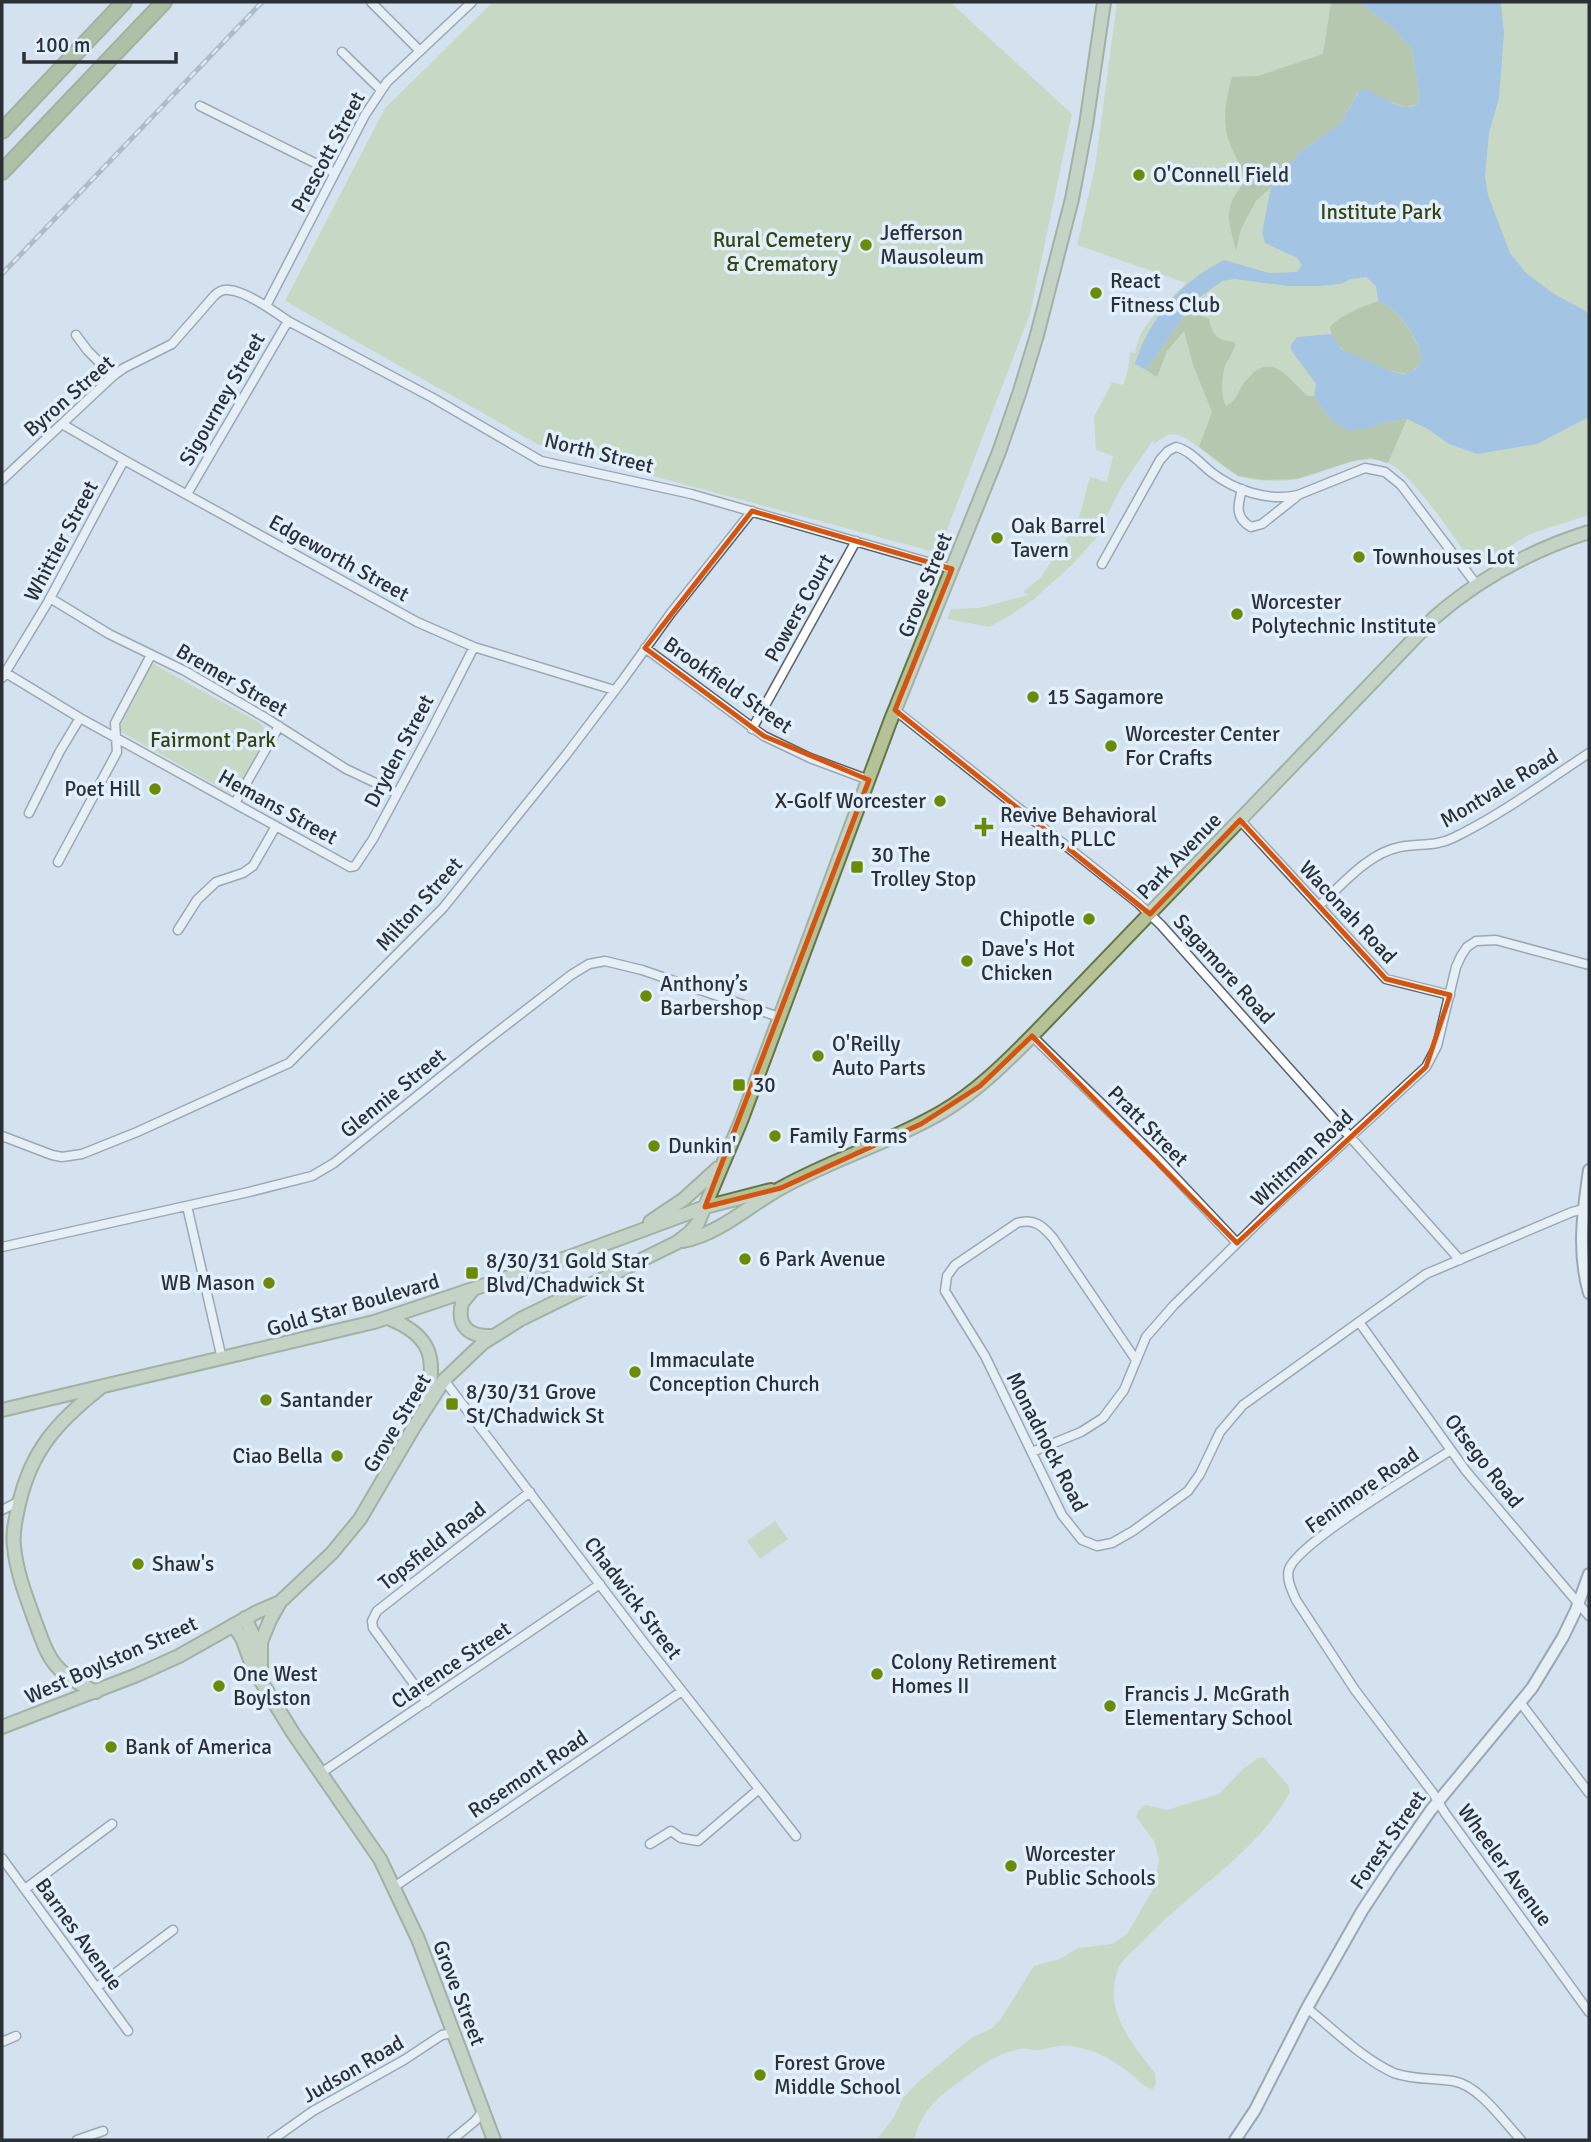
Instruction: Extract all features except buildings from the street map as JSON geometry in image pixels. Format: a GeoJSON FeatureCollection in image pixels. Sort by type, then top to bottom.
{"type":"FeatureCollection","features":[{"type":"Feature","properties":{"kind":"highway"},"geometry":{"type":"LineString","coordinates":[[2,131],[124,2]]}},
{"type":"Feature","properties":{"kind":"highway"},"geometry":{"type":"LineString","coordinates":[[2,172],[164,2]]}},
{"type":"Feature","properties":{"kind":"main road","name":"Grove Street"},"geometry":{"type":"LineString","coordinates":[[494,2140],[418,1939],[380,1859],[287,1723],[253,1668],[242,1638],[233,1625],[280,1602],[322,1564],[351,1531],[376,1494],[444,1380],[492,1336],[530,1314],[676,1243],[694,1228],[741,1121],[895,710],[999,452],[1037,335],[1076,180],[1104,2]]}},
{"type":"Feature","properties":{"kind":"main road","name":"Park Avenue"},"geometry":{"type":"LineString","coordinates":[[676,1243],[693,1239],[730,1222],[781,1188],[921,1124],[944,1111],[991,1076],[1424,628],[1476,584],[1496,572],[1541,550],[1589,532]]}},
{"type":"Feature","properties":{"kind":"main road","name":"Grove Street"},"geometry":{"type":"LineString","coordinates":[[608,1243],[672,1208],[720,1166]]}},
{"type":"Feature","properties":{"kind":"main road"},"geometry":{"type":"LineString","coordinates":[[1589,1176],[1582,1254],[1589,1293]]}},
{"type":"Feature","properties":{"kind":"main road","name":"Park Avenue"},"geometry":{"type":"LineString","coordinates":[[705,1207],[781,1188]]}},
{"type":"Feature","properties":{"kind":"main road","name":"Gold Star Boulevard"},"geometry":{"type":"LineString","coordinates":[[2,1410],[388,1318],[705,1207]]}},
{"type":"Feature","properties":{"kind":"main road"},"geometry":{"type":"LineString","coordinates":[[475,1289],[462,1303],[462,1321],[465,1327],[477,1336],[492,1336]]}},
{"type":"Feature","properties":{"kind":"main road"},"geometry":{"type":"LineString","coordinates":[[388,1318],[411,1328],[423,1342],[431,1358],[432,1372],[425,1410]]}},
{"type":"Feature","properties":{"kind":"main road"},"geometry":{"type":"LineString","coordinates":[[96,1692],[63,1674],[43,1645],[23,1589],[13,1535],[27,1475],[40,1448],[79,1405],[102,1386]]}},
{"type":"Feature","properties":{"kind":"main road","name":"Forest Street"},"geometry":{"type":"LineString","coordinates":[[1235,2140],[1255,2110],[1307,2008],[1376,1889],[1438,1801],[1532,1688],[1563,1637],[1579,1604],[1589,1574]]}},
{"type":"Feature","properties":{"kind":"main road"},"geometry":{"type":"LineString","coordinates":[[261,1677],[261,1642],[280,1602]]}},
{"type":"Feature","properties":{"kind":"main road"},"geometry":{"type":"LineString","coordinates":[[245,1618],[261,1662]]}},
{"type":"Feature","properties":{"kind":"main road","name":"West Boylston Street"},"geometry":{"type":"LineString","coordinates":[[2,1727],[96,1692],[179,1656],[233,1625]]}},
{"type":"Feature","properties":{"kind":"street"},"geometry":{"type":"LineString","coordinates":[[371,2],[420,51]]}},
{"type":"Feature","properties":{"kind":"street","name":"Prescott Street"},"geometry":{"type":"LineString","coordinates":[[265,306],[365,115],[381,90],[472,2]]}},
{"type":"Feature","properties":{"kind":"street"},"geometry":{"type":"LineString","coordinates":[[342,52],[381,90]]}},
{"type":"Feature","properties":{"kind":"street"},"geometry":{"type":"LineString","coordinates":[[200,106],[335,173]]}},
{"type":"Feature","properties":{"kind":"street","name":"North Street"},"geometry":{"type":"LineString","coordinates":[[226,289],[265,306],[541,461],[677,491],[952,569]]}},
{"type":"Feature","properties":{"kind":"street","name":"Byron Street"},"geometry":{"type":"LineString","coordinates":[[2,480],[113,376],[172,344],[214,296],[226,289]]}},
{"type":"Feature","properties":{"kind":"street","name":"Sigourney Street"},"geometry":{"type":"LineString","coordinates":[[187,495],[288,321]]}},
{"type":"Feature","properties":{"kind":"street"},"geometry":{"type":"LineString","coordinates":[[76,335],[113,376]]}},
{"type":"Feature","properties":{"kind":"street","name":"Edgeworth Street"},"geometry":{"type":"LineString","coordinates":[[62,424],[417,622],[474,647],[614,690]]}},
{"type":"Feature","properties":{"kind":"street"},"geometry":{"type":"LineString","coordinates":[[1101,564],[1160,460],[1173,448],[1184,450],[1215,475],[1242,489],[1273,497],[1298,495]]}},
{"type":"Feature","properties":{"kind":"street","name":"Whittier Street"},"geometry":{"type":"LineString","coordinates":[[4,676],[50,598],[124,460]]}},
{"type":"Feature","properties":{"kind":"street"},"geometry":{"type":"LineString","coordinates":[[1242,489],[1238,513],[1242,521],[1251,527],[1262,524],[1298,495],[1359,470],[1372,468],[1385,472],[1401,485],[1476,584]]}},
{"type":"Feature","properties":{"kind":"street","name":"Milton Street"},"geometry":{"type":"LineString","coordinates":[[2,1136],[52,1155],[62,1157],[82,1154],[289,1063],[443,908],[566,755],[752,511]]}},
{"type":"Feature","properties":{"kind":"street","name":"Powers Court"},"geometry":{"type":"LineString","coordinates":[[752,729],[856,541]]}},
{"type":"Feature","properties":{"kind":"street","name":"Bremer Street"},"geometry":{"type":"LineString","coordinates":[[50,598],[109,634],[185,671],[346,769],[397,793]]}},
{"type":"Feature","properties":{"kind":"street","name":"Dryden Street"},"geometry":{"type":"LineString","coordinates":[[350,867],[355,866],[373,839],[474,647]]}},
{"type":"Feature","properties":{"kind":"street","name":"Brookfield Street"},"geometry":{"type":"LineString","coordinates":[[645,648],[752,729],[781,746],[869,780]]}},
{"type":"Feature","properties":{"kind":"street"},"geometry":{"type":"LineString","coordinates":[[58,862],[117,752],[115,723],[151,655]]}},
{"type":"Feature","properties":{"kind":"street","name":"Hemans Street"},"geometry":{"type":"LineString","coordinates":[[4,676],[350,867]]}},
{"type":"Feature","properties":{"kind":"street","name":"Sagamore Road"},"geometry":{"type":"LineString","coordinates":[[895,710],[1150,914],[1460,1260]]}},
{"type":"Feature","properties":{"kind":"street"},"geometry":{"type":"LineString","coordinates":[[29,813],[80,718]]}},
{"type":"Feature","properties":{"kind":"street"},"geometry":{"type":"LineString","coordinates":[[235,803],[279,726]]}},
{"type":"Feature","properties":{"kind":"street","name":"Montvale Road"},"geometry":{"type":"LineString","coordinates":[[1319,906],[1376,856],[1399,847],[1430,845],[1450,840],[1508,807],[1589,753]]}},
{"type":"Feature","properties":{"kind":"street","name":"Waconah Road"},"geometry":{"type":"LineString","coordinates":[[1240,820],[1386,979],[1450,995]]}},
{"type":"Feature","properties":{"kind":"street"},"geometry":{"type":"LineString","coordinates":[[178,930],[197,900],[216,881],[243,873],[253,866],[276,826]]}},
{"type":"Feature","properties":{"kind":"street","name":"Whitman Road"},"geometry":{"type":"LineString","coordinates":[[1032,1452],[1081,1432],[1103,1418],[1121,1395],[1152,1329],[1237,1243],[1426,1067],[1437,1046],[1461,956],[1467,947],[1482,940],[1496,940],[1589,965]]}},
{"type":"Feature","properties":{"kind":"street","name":"Glennie Street"},"geometry":{"type":"LineString","coordinates":[[2,1247],[312,1176],[326,1169],[474,1050],[589,964],[602,961],[621,964],[779,1017]]}},
{"type":"Feature","properties":{"kind":"street","name":"Pratt Street"},"geometry":{"type":"LineString","coordinates":[[1032,1036],[1155,1156],[1237,1243]]}},
{"type":"Feature","properties":{"kind":"street"},"geometry":{"type":"LineString","coordinates":[[187,1206],[222,1359]]}},
{"type":"Feature","properties":{"kind":"street","name":"Monadnock Road"},"geometry":{"type":"LineString","coordinates":[[1136,1360],[1053,1238],[1039,1224],[1028,1221],[1017,1223],[955,1265],[945,1280],[947,1297],[979,1346],[1062,1515],[1076,1535],[1093,1545],[1101,1546],[1133,1531],[1191,1488],[1220,1432],[1243,1405],[1426,1274],[1584,1209]]}},
{"type":"Feature","properties":{"kind":"street","name":"Otsego Road"},"geometry":{"type":"LineString","coordinates":[[1359,1322],[1451,1450],[1589,1616]]}},
{"type":"Feature","properties":{"kind":"street","name":"Chadwick Street"},"geometry":{"type":"LineString","coordinates":[[444,1380],[796,1836]]}},
{"type":"Feature","properties":{"kind":"street","name":"Fenimore Road"},"geometry":{"type":"LineString","coordinates":[[1296,1600],[1288,1576],[1295,1560],[1338,1523],[1451,1450]]}},
{"type":"Feature","properties":{"kind":"street","name":"Topsfield Road"},"geometry":{"type":"LineString","coordinates":[[427,1702],[373,1628],[373,1617],[377,1611],[530,1492]]}},
{"type":"Feature","properties":{"kind":"street"},"geometry":{"type":"LineString","coordinates":[[2,1510],[20,1501]]}},
{"type":"Feature","properties":{"kind":"street","name":"Clarence Street"},"geometry":{"type":"LineString","coordinates":[[321,1773],[600,1584]]}},
{"type":"Feature","properties":{"kind":"street","name":"Wheeler Avenue"},"geometry":{"type":"LineString","coordinates":[[1296,1600],[1355,1690],[1589,2012]]}},
{"type":"Feature","properties":{"kind":"street","name":"Rosemont Road"},"geometry":{"type":"LineString","coordinates":[[394,1887],[682,1691]]}},
{"type":"Feature","properties":{"kind":"street"},"geometry":{"type":"LineString","coordinates":[[1520,1702],[1589,1793]]}},
{"type":"Feature","properties":{"kind":"street"},"geometry":{"type":"LineString","coordinates":[[650,1844],[671,1831],[681,1838],[698,1841],[759,1789]]}},
{"type":"Feature","properties":{"kind":"street"},"geometry":{"type":"LineString","coordinates":[[25,1889],[112,1824]]}},
{"type":"Feature","properties":{"kind":"street","name":"Barnes Avenue"},"geometry":{"type":"LineString","coordinates":[[2,1858],[128,2031]]}},
{"type":"Feature","properties":{"kind":"street"},"geometry":{"type":"LineString","coordinates":[[97,1987],[173,1930]]}},
{"type":"Feature","properties":{"kind":"street"},"geometry":{"type":"LineString","coordinates":[[1307,2008],[1367,2056],[1392,2072],[1423,2079],[1454,2081],[1470,2088],[1484,2099],[1521,2140]]}},
{"type":"Feature","properties":{"kind":"street","name":"Judson Road"},"geometry":{"type":"LineString","coordinates":[[272,2140],[313,2111],[404,2060],[442,2035],[453,2033]]}},
{"type":"Feature","properties":{"kind":"street"},"geometry":{"type":"LineString","coordinates":[[2,2042],[16,2036]]}},
{"type":"Feature","properties":{"kind":"street"},"geometry":{"type":"LineString","coordinates":[[452,2140],[483,2110]]}},
{"type":"Feature","properties":{"kind":"street"},"geometry":{"type":"LineString","coordinates":[[77,2140],[103,2130]]}},
{"type":"Feature","properties":{"kind":"highlighted area"},"geometry":{"type":"Polygon","coordinates":[[[752,511],[952,569],[895,710],[1150,914],[1240,820],[1386,979],[1450,995],[1426,1067],[1237,1243],[1032,1036],[980,1086],[921,1124],[781,1188],[705,1207],[869,780],[764,736],[645,648],[752,511]]]}},
{"type":"Feature","properties":{"kind":"green space","name":"Rural Cemetery & Crematory"},"geometry":{"type":"Polygon","coordinates":[[[493,2],[950,2],[1072,114],[1030,314],[938,553],[539,445],[285,301],[385,108],[493,2]]]}},
{"type":"Feature","properties":{"kind":"green space","name":"Institute Park"},"geometry":{"type":"Polygon","coordinates":[[[1117,2],[1589,2],[1589,515],[1530,534],[1475,567],[1423,495],[1390,464],[1379,460],[1356,461],[1298,479],[1250,479],[1229,470],[1189,440],[1172,434],[1154,444],[1154,439],[1123,484],[1096,538],[1074,563],[1034,599],[989,627],[947,619],[951,609],[979,608],[1029,595],[1023,592],[1041,577],[1078,521],[1090,477],[1107,482],[1113,456],[1096,450],[1094,417],[1112,382],[1123,385],[1130,352],[1135,353],[1148,323],[1186,283],[1077,245],[1095,167],[1117,2]]]}},
{"type":"Feature","properties":{"kind":"green space"},"geometry":{"type":"Polygon","coordinates":[[[1331,2],[1359,2],[1392,27],[1412,49],[1419,93],[1418,104],[1406,107],[1358,92],[1341,123],[1300,152],[1256,201],[1241,229],[1236,251],[1229,214],[1233,199],[1246,180],[1227,136],[1226,102],[1232,77],[1258,76],[1323,54],[1331,2]]]}},
{"type":"Feature","properties":{"kind":"green space"},"geometry":{"type":"Polygon","coordinates":[[[1378,301],[1394,311],[1416,342],[1422,360],[1411,371],[1400,373],[1372,364],[1345,351],[1334,338],[1330,327],[1335,322],[1352,311],[1378,301]]]}},
{"type":"Feature","properties":{"kind":"green space"},"geometry":{"type":"Polygon","coordinates":[[[1188,310],[1209,319],[1214,333],[1220,338],[1234,342],[1223,376],[1222,392],[1226,406],[1254,372],[1269,366],[1283,373],[1308,396],[1314,396],[1329,418],[1369,428],[1407,419],[1388,463],[1371,458],[1296,479],[1264,480],[1238,476],[1199,447],[1212,412],[1193,365],[1184,331],[1167,351],[1157,377],[1146,370],[1188,310]]]}},
{"type":"Feature","properties":{"kind":"green space","name":"Fairmont Park"},"geometry":{"type":"Polygon","coordinates":[[[152,663],[260,723],[265,729],[262,746],[231,794],[118,730],[152,663]]]}},
{"type":"Feature","properties":{"kind":"green space"},"geometry":{"type":"Polygon","coordinates":[[[775,1521],[788,1539],[760,1559],[747,1541],[775,1521]]]}},
{"type":"Feature","properties":{"kind":"green space"},"geometry":{"type":"Polygon","coordinates":[[[1258,1758],[1264,1758],[1288,1785],[1290,1792],[1276,1814],[1242,1852],[1127,1956],[1115,1979],[1114,1999],[1119,2019],[1129,2038],[1155,2073],[1156,2083],[1153,2089],[1111,2060],[1083,2049],[1058,2046],[1038,2050],[1020,2049],[988,2062],[943,2094],[925,2114],[914,2140],[876,2140],[894,2117],[903,2098],[918,2082],[971,2038],[991,2029],[1000,2020],[1034,1966],[1060,1959],[1078,1948],[1112,1944],[1127,1934],[1154,1888],[1159,1860],[1154,1841],[1136,1817],[1138,1811],[1146,1805],[1167,1810],[1219,1794],[1258,1758]]]}},
{"type":"Feature","properties":{"kind":"water"},"geometry":{"type":"Polygon","coordinates":[[[1359,2],[1501,2],[1504,34],[1499,98],[1489,133],[1485,176],[1488,195],[1510,253],[1526,273],[1589,315],[1589,417],[1537,444],[1477,454],[1449,444],[1428,429],[1407,419],[1348,431],[1329,418],[1314,396],[1316,384],[1291,350],[1297,337],[1331,334],[1341,349],[1393,372],[1404,374],[1415,370],[1422,360],[1407,325],[1394,311],[1378,301],[1376,286],[1366,277],[1320,286],[1288,286],[1235,279],[1222,281],[1200,297],[1188,310],[1146,370],[1135,364],[1148,332],[1158,317],[1181,290],[1209,268],[1224,260],[1269,273],[1297,272],[1302,265],[1297,258],[1265,243],[1262,233],[1271,187],[1300,152],[1341,123],[1362,89],[1404,107],[1418,104],[1419,93],[1412,49],[1392,27],[1359,2]]]}},
{"type":"Feature","properties":{"kind":"railway"},"geometry":{"type":"LineString","coordinates":[[2,274],[262,2]]}},
{"type":"Feature","properties":{"kind":"place","name":"O'Connell Field"},"geometry":{"type":"Point","coordinates":[1139,175]}},
{"type":"Feature","properties":{"kind":"place","name":"Jefferson Mausoleum"},"geometry":{"type":"Point","coordinates":[866,245]}},
{"type":"Feature","properties":{"kind":"place","name":"React Fitness Club"},"geometry":{"type":"Point","coordinates":[1096,293]}},
{"type":"Feature","properties":{"kind":"place","name":"Oak Barrel Tavern"},"geometry":{"type":"Point","coordinates":[997,538]}},
{"type":"Feature","properties":{"kind":"place","name":"Townhouses Lot"},"geometry":{"type":"Point","coordinates":[1359,557]}},
{"type":"Feature","properties":{"kind":"place","name":"Worcester Polytechnic Institute"},"geometry":{"type":"Point","coordinates":[1237,614]}},
{"type":"Feature","properties":{"kind":"place","name":"15 Sagamore"},"geometry":{"type":"Point","coordinates":[1033,697]}},
{"type":"Feature","properties":{"kind":"place","name":"Worcester Center For Crafts"},"geometry":{"type":"Point","coordinates":[1111,746]}},
{"type":"Feature","properties":{"kind":"place","name":"Poet Hill"},"geometry":{"type":"Point","coordinates":[155,789]}},
{"type":"Feature","properties":{"kind":"place","name":"X-Golf Worcester"},"geometry":{"type":"Point","coordinates":[940,801]}},
{"type":"Feature","properties":{"kind":"place","name":"Revive Behavioral Health, PLLC"},"geometry":{"type":"Point","coordinates":[984,827]}},
{"type":"Feature","properties":{"kind":"place","name":"30 The Trolley Stop"},"geometry":{"type":"Point","coordinates":[857,867]}},
{"type":"Feature","properties":{"kind":"place","name":"Chipotle"},"geometry":{"type":"Point","coordinates":[1089,919]}},
{"type":"Feature","properties":{"kind":"place","name":"Dave's Hot Chicken"},"geometry":{"type":"Point","coordinates":[967,961]}},
{"type":"Feature","properties":{"kind":"place","name":"Anthony’s Barbershop"},"geometry":{"type":"Point","coordinates":[646,996]}},
{"type":"Feature","properties":{"kind":"place","name":"O'Reilly Auto Parts"},"geometry":{"type":"Point","coordinates":[818,1056]}},
{"type":"Feature","properties":{"kind":"place","name":"30"},"geometry":{"type":"Point","coordinates":[739,1085]}},
{"type":"Feature","properties":{"kind":"place","name":"Family Farms"},"geometry":{"type":"Point","coordinates":[775,1136]}},
{"type":"Feature","properties":{"kind":"place","name":"Dunkin'"},"geometry":{"type":"Point","coordinates":[654,1146]}},
{"type":"Feature","properties":{"kind":"place","name":"6 Park Avenue"},"geometry":{"type":"Point","coordinates":[745,1259]}},
{"type":"Feature","properties":{"kind":"place","name":"8/30/31 Gold Star Blvd/Chadwick St"},"geometry":{"type":"Point","coordinates":[472,1273]}},
{"type":"Feature","properties":{"kind":"place","name":"WB Mason"},"geometry":{"type":"Point","coordinates":[269,1283]}},
{"type":"Feature","properties":{"kind":"place","name":"Immaculate Conception Church"},"geometry":{"type":"Point","coordinates":[635,1372]}},
{"type":"Feature","properties":{"kind":"place","name":"Santander"},"geometry":{"type":"Point","coordinates":[266,1400]}},
{"type":"Feature","properties":{"kind":"place","name":"8/30/31 Grove St/Chadwick St"},"geometry":{"type":"Point","coordinates":[452,1404]}},
{"type":"Feature","properties":{"kind":"place","name":"Ciao Bella"},"geometry":{"type":"Point","coordinates":[337,1456]}},
{"type":"Feature","properties":{"kind":"place","name":"Shaw's"},"geometry":{"type":"Point","coordinates":[138,1564]}},
{"type":"Feature","properties":{"kind":"place","name":"Colony Retirement Homes II"},"geometry":{"type":"Point","coordinates":[877,1674]}},
{"type":"Feature","properties":{"kind":"place","name":"One West Boylston"},"geometry":{"type":"Point","coordinates":[219,1686]}},
{"type":"Feature","properties":{"kind":"place","name":"Francis J. McGrath Elementary School"},"geometry":{"type":"Point","coordinates":[1110,1706]}},
{"type":"Feature","properties":{"kind":"place","name":"Bank of America"},"geometry":{"type":"Point","coordinates":[111,1747]}},
{"type":"Feature","properties":{"kind":"place","name":"Worcester Public Schools"},"geometry":{"type":"Point","coordinates":[1011,1866]}},
{"type":"Feature","properties":{"kind":"place","name":"Forest Grove Middle School"},"geometry":{"type":"Point","coordinates":[760,2075]}}]}
